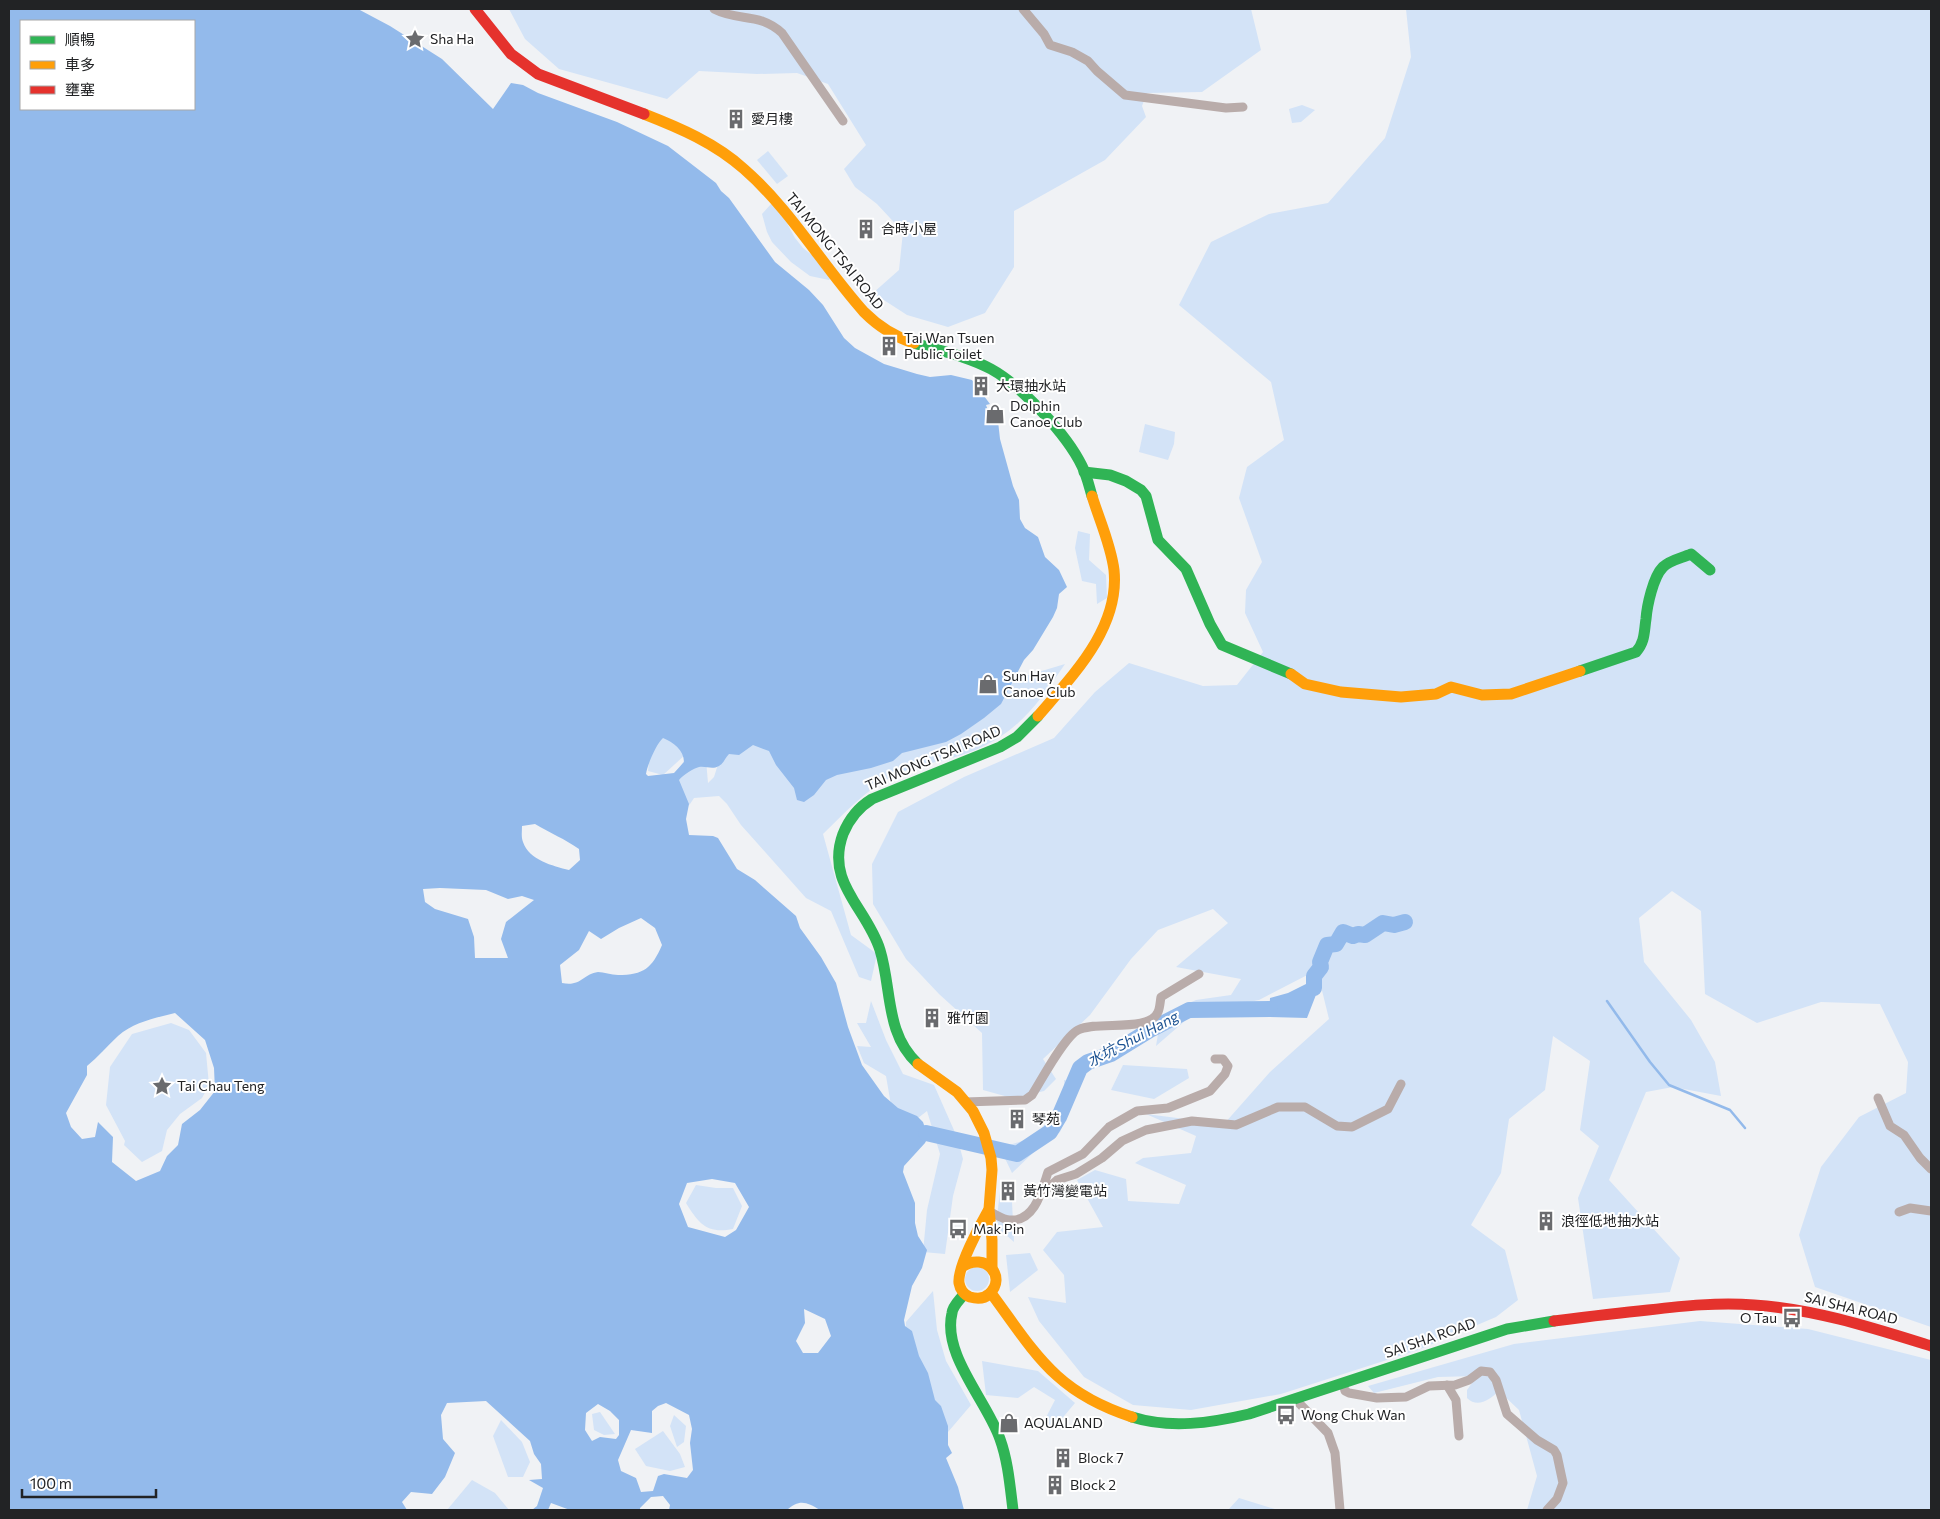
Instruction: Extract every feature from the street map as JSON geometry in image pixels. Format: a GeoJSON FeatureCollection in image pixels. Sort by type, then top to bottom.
{"type":"FeatureCollection","features":[{"type":"Feature","properties":{"kind":"main road","name":"TAI MONG TSAI ROAD"},"geometry":{"type":"LineString","coordinates":[[475,9],[512,54],[538,74],[678,127],[698,137],[740,166],[779,205],[871,319],[897,336],[974,360],[997,373],[1015,388],[1064,438],[1084,472],[1109,549],[1114,571],[1112,604],[1107,621],[1097,642],[1023,732],[994,750],[867,801],[849,821],[840,846],[839,868],[841,880],[848,895],[867,922],[878,945],[884,965],[894,1026],[900,1043],[916,1063],[950,1087],[965,1102],[979,1121],[989,1148],[993,1179],[988,1211],[992,1241],[992,1267],[996,1280],[992,1292]]}},
{"type":"Feature","properties":{"kind":"main road"},"geometry":{"type":"LineString","coordinates":[[1084,472],[1124,479],[1142,490],[1146,496],[1158,540],[1186,569],[1210,624],[1222,645],[1291,674],[1305,684],[1341,692],[1401,697],[1436,694],[1451,688],[1482,695],[1511,694],[1636,652],[1642,647],[1645,638],[1646,615],[1661,569],[1691,554],[1710,570]]}},
{"type":"Feature","properties":{"kind":"main road","name":"TAI MONG TSAI ROAD"},"geometry":{"type":"LineString","coordinates":[[964,1294],[958,1281],[959,1274],[978,1228],[988,1211]]}},
{"type":"Feature","properties":{"kind":"main road"},"geometry":{"type":"LineString","coordinates":[[962,1267],[974,1260],[980,1260],[992,1267]]}},
{"type":"Feature","properties":{"kind":"main road"},"geometry":{"type":"LineString","coordinates":[[992,1292],[986,1297],[978,1299],[964,1294],[952,1310],[950,1327],[956,1356],[989,1413],[1000,1439],[1007,1466],[1013,1510]]}},
{"type":"Feature","properties":{"kind":"main road","name":"SAI SHA ROAD"},"geometry":{"type":"LineString","coordinates":[[992,1292],[1030,1347],[1050,1370],[1080,1394],[1115,1412],[1140,1420],[1165,1424],[1202,1424],[1236,1418],[1492,1333],[1520,1326],[1700,1305],[1769,1305],[1849,1322],[1931,1346]]}},
{"type":"Feature","properties":{"kind":"street"},"geometry":{"type":"LineString","coordinates":[[714,9],[725,14],[759,19],[772,24],[782,33],[843,120]]}},
{"type":"Feature","properties":{"kind":"street"},"geometry":{"type":"LineString","coordinates":[[1023,9],[1044,34],[1050,45],[1072,52],[1088,61],[1097,72],[1125,95],[1226,108],[1243,107]]}},
{"type":"Feature","properties":{"kind":"street"},"geometry":{"type":"LineString","coordinates":[[965,1102],[1025,1100],[1032,1095],[1060,1050],[1077,1030],[1090,1026],[1107,1024],[1128,1025],[1149,1021],[1158,1013],[1161,997],[1199,974]]}},
{"type":"Feature","properties":{"kind":"street"},"geometry":{"type":"LineString","coordinates":[[988,1211],[1010,1220],[1024,1217],[1039,1201],[1048,1172],[1083,1154],[1109,1127],[1137,1111],[1168,1108],[1210,1091],[1228,1066],[1223,1059],[1215,1059]]}},
{"type":"Feature","properties":{"kind":"street"},"geometry":{"type":"LineString","coordinates":[[1040,1195],[1057,1180],[1076,1174],[1102,1158],[1122,1141],[1146,1130],[1192,1121],[1236,1125],[1278,1107],[1305,1107],[1337,1126],[1352,1127],[1388,1109],[1401,1084]]}},
{"type":"Feature","properties":{"kind":"street"},"geometry":{"type":"LineString","coordinates":[[1878,1098],[1890,1126],[1904,1136],[1920,1158],[1931,1169]]}},
{"type":"Feature","properties":{"kind":"street"},"geometry":{"type":"LineString","coordinates":[[1898,1212],[1910,1208],[1931,1211]]}},
{"type":"Feature","properties":{"kind":"street"},"geometry":{"type":"LineString","coordinates":[[1343,1383],[1348,1393],[1377,1398],[1406,1397],[1429,1386],[1463,1383],[1481,1371],[1490,1372],[1496,1380],[1507,1414],[1537,1440],[1555,1452],[1563,1483],[1557,1499],[1546,1510]]}},
{"type":"Feature","properties":{"kind":"street"},"geometry":{"type":"LineString","coordinates":[[1447,1385],[1456,1400],[1459,1436]]}},
{"type":"Feature","properties":{"kind":"street"},"geometry":{"type":"LineString","coordinates":[[1295,1399],[1328,1433],[1335,1452],[1340,1510]]}},
{"type":"Feature","properties":{"kind":"shaded area"},"geometry":{"type":"Polygon","coordinates":[[[509,9],[1251,9],[1261,50],[1202,92],[1147,93],[1142,106],[1146,117],[1105,160],[1014,211],[1014,267],[985,313],[948,327],[907,315],[873,293],[899,270],[903,232],[877,204],[855,187],[844,169],[866,145],[828,84],[797,73],[757,74],[699,71],[667,99],[559,69],[525,39],[509,9]]]}},
{"type":"Feature","properties":{"kind":"shaded area"},"geometry":{"type":"Polygon","coordinates":[[[1406,9],[1931,9],[1931,1327],[1815,1287],[1799,1235],[1821,1167],[1859,1117],[1906,1093],[1908,1062],[1880,1004],[1821,1002],[1757,1023],[1705,994],[1701,911],[1672,891],[1639,918],[1644,962],[1691,1020],[1715,1062],[1721,1096],[1673,1087],[1646,1092],[1609,1180],[1680,1258],[1670,1292],[1593,1299],[1578,1198],[1599,1146],[1580,1130],[1590,1061],[1553,1036],[1545,1090],[1509,1119],[1501,1173],[1471,1225],[1505,1250],[1518,1300],[1496,1317],[1418,1350],[1281,1394],[1191,1410],[1133,1405],[1084,1377],[1039,1321],[1028,1297],[1066,1303],[1064,1275],[1043,1250],[1057,1232],[1103,1227],[1077,1180],[1095,1170],[1126,1179],[1128,1201],[1179,1204],[1186,1185],[1135,1163],[1143,1158],[1191,1153],[1196,1136],[1146,1114],[1224,1124],[1270,1072],[1329,1019],[1317,970],[1259,1000],[1194,1013],[1156,1046],[1161,1016],[1196,1000],[1231,995],[1241,979],[1176,967],[1228,923],[1213,909],[1158,930],[1131,959],[1090,1015],[1043,1059],[1056,1079],[1044,1091],[1012,1098],[983,1090],[982,1033],[939,994],[906,959],[873,904],[872,864],[898,812],[964,777],[1054,738],[1095,692],[1129,663],[1203,686],[1237,685],[1263,652],[1245,613],[1246,590],[1262,562],[1239,498],[1247,467],[1284,440],[1271,382],[1179,305],[1211,242],[1269,214],[1328,203],[1385,138],[1411,57],[1406,9]]]}},
{"type":"Feature","properties":{"kind":"shaded area"},"geometry":{"type":"Polygon","coordinates":[[[1302,105],[1315,110],[1301,122],[1292,123],[1289,109],[1302,105]]]}},
{"type":"Feature","properties":{"kind":"shaded area"},"geometry":{"type":"Polygon","coordinates":[[[768,151],[788,176],[777,184],[757,160],[768,151]]]}},
{"type":"Feature","properties":{"kind":"shaded area"},"geometry":{"type":"Polygon","coordinates":[[[772,203],[782,214],[795,238],[803,248],[818,260],[831,278],[829,280],[810,276],[791,262],[772,242],[762,214],[772,203]]]}},
{"type":"Feature","properties":{"kind":"shaded area"},"geometry":{"type":"Polygon","coordinates":[[[1145,424],[1175,432],[1174,444],[1168,460],[1139,452],[1145,424]]]}},
{"type":"Feature","properties":{"kind":"shaded area"},"geometry":{"type":"Polygon","coordinates":[[[1078,531],[1090,534],[1089,560],[1106,575],[1107,598],[1097,604],[1096,584],[1082,581],[1075,548],[1078,531]]]}},
{"type":"Feature","properties":{"kind":"shaded area"},"geometry":{"type":"Polygon","coordinates":[[[1065,664],[1038,702],[1007,732],[980,748],[893,776],[864,795],[823,834],[851,935],[877,954],[871,981],[859,977],[831,911],[806,898],[741,825],[727,804],[719,796],[694,798],[675,817],[668,786],[689,753],[705,748],[708,783],[714,777],[721,755],[754,736],[1017,674],[1015,679],[1065,664]]]}},
{"type":"Feature","properties":{"kind":"shaded area"},"geometry":{"type":"Polygon","coordinates":[[[670,737],[686,754],[663,775],[648,771],[651,739],[670,737]]]}},
{"type":"Feature","properties":{"kind":"shaded area"},"geometry":{"type":"Polygon","coordinates":[[[871,1001],[886,1040],[903,1074],[934,1085],[957,1137],[963,1159],[953,1196],[945,1254],[923,1252],[927,1210],[940,1154],[927,1111],[918,1118],[892,1111],[886,1076],[864,1063],[857,1046],[871,1047],[857,1023],[866,1023],[871,1001]]]}},
{"type":"Feature","properties":{"kind":"shaded area"},"geometry":{"type":"Polygon","coordinates":[[[171,1023],[189,1030],[206,1053],[209,1085],[202,1098],[180,1114],[167,1130],[162,1151],[142,1162],[124,1145],[125,1141],[106,1105],[110,1067],[132,1034],[171,1023]]]}},
{"type":"Feature","properties":{"kind":"shaded area"},"geometry":{"type":"Polygon","coordinates":[[[1123,1065],[1187,1069],[1189,1078],[1154,1099],[1111,1090],[1123,1065]]]}},
{"type":"Feature","properties":{"kind":"shaded area"},"geometry":{"type":"Polygon","coordinates":[[[1064,1080],[1081,1083],[1060,1132],[1038,1148],[1012,1173],[1000,1148],[1044,1134],[1065,1096],[1064,1080]]]}},
{"type":"Feature","properties":{"kind":"shaded area"},"geometry":{"type":"Polygon","coordinates":[[[1001,1182],[1012,1202],[1014,1242],[996,1226],[1001,1182]]]}},
{"type":"Feature","properties":{"kind":"shaded area"},"geometry":{"type":"Polygon","coordinates":[[[696,1185],[733,1188],[742,1206],[733,1229],[710,1229],[695,1217],[686,1203],[696,1185]]]}},
{"type":"Feature","properties":{"kind":"shaded area"},"geometry":{"type":"Polygon","coordinates":[[[1030,1253],[1038,1270],[1010,1292],[1006,1255],[1030,1253]]]}},
{"type":"Feature","properties":{"kind":"shaded area"},"geometry":{"type":"Polygon","coordinates":[[[977,1267],[985,1271],[989,1279],[985,1287],[977,1291],[969,1287],[965,1279],[969,1271],[977,1267]]]}},
{"type":"Feature","properties":{"kind":"shaded area"},"geometry":{"type":"Polygon","coordinates":[[[933,1291],[937,1330],[946,1361],[971,1405],[948,1432],[903,1381],[906,1322],[933,1291]]]}},
{"type":"Feature","properties":{"kind":"shaded area"},"geometry":{"type":"Polygon","coordinates":[[[1700,1321],[1808,1329],[1931,1360],[1931,1510],[1527,1510],[1537,1476],[1519,1410],[1499,1391],[1484,1402],[1475,1403],[1471,1401],[1467,1398],[1467,1390],[1477,1376],[1438,1377],[1374,1393],[1368,1386],[1514,1344],[1700,1321]]]}},
{"type":"Feature","properties":{"kind":"shaded area"},"geometry":{"type":"Polygon","coordinates":[[[982,1361],[1038,1371],[1075,1403],[1054,1428],[1041,1427],[1055,1400],[1034,1387],[1018,1398],[986,1395],[982,1361]]]}},
{"type":"Feature","properties":{"kind":"shaded area"},"geometry":{"type":"Polygon","coordinates":[[[600,1412],[615,1434],[604,1435],[594,1430],[592,1414],[600,1412]]]}},
{"type":"Feature","properties":{"kind":"shaded area"},"geometry":{"type":"Polygon","coordinates":[[[674,1415],[686,1426],[684,1442],[677,1447],[670,1426],[674,1415]]]}},
{"type":"Feature","properties":{"kind":"shaded area"},"geometry":{"type":"Polygon","coordinates":[[[501,1420],[522,1442],[530,1462],[523,1477],[508,1477],[493,1436],[501,1420]]]}},
{"type":"Feature","properties":{"kind":"shaded area"},"geometry":{"type":"Polygon","coordinates":[[[663,1431],[680,1454],[685,1467],[670,1471],[646,1466],[635,1449],[663,1431]]]}},
{"type":"Feature","properties":{"kind":"shaded area"},"geometry":{"type":"Polygon","coordinates":[[[472,1480],[495,1493],[509,1510],[447,1510],[472,1480]]]}},
{"type":"Feature","properties":{"kind":"shaded area"},"geometry":{"type":"Polygon","coordinates":[[[1239,1498],[1278,1510],[1228,1510],[1239,1498]]]}},
{"type":"Feature","properties":{"kind":"water"},"geometry":{"type":"Polygon","coordinates":[[[9,9],[358,9],[390,26],[442,59],[493,109],[511,83],[523,85],[538,93],[617,122],[668,146],[716,183],[775,262],[809,290],[823,305],[844,338],[855,348],[884,364],[917,374],[930,377],[951,375],[972,380],[990,404],[986,405],[992,421],[998,421],[1000,439],[1013,486],[1019,500],[1020,519],[1025,528],[1038,537],[1045,557],[1059,570],[1067,587],[1059,594],[1057,608],[1053,617],[1033,650],[1024,660],[1001,704],[961,734],[946,742],[902,753],[893,761],[871,768],[837,775],[826,780],[814,795],[804,802],[797,800],[794,788],[776,765],[769,751],[753,745],[739,755],[729,754],[719,766],[714,768],[697,768],[679,780],[689,804],[686,819],[689,835],[718,838],[737,869],[755,880],[796,916],[800,928],[821,957],[836,983],[848,1027],[862,1065],[884,1096],[898,1108],[917,1116],[923,1122],[928,1137],[925,1143],[904,1166],[903,1172],[915,1203],[915,1223],[918,1236],[927,1250],[922,1268],[912,1286],[904,1320],[905,1326],[912,1331],[919,1356],[928,1373],[935,1400],[941,1406],[948,1426],[948,1445],[952,1453],[946,1458],[958,1487],[964,1510],[820,1510],[811,1505],[799,1503],[787,1510],[669,1510],[670,1505],[663,1496],[651,1497],[640,1510],[570,1510],[551,1503],[548,1510],[532,1510],[537,1506],[543,1488],[529,1480],[542,1479],[541,1464],[534,1454],[530,1441],[486,1401],[447,1403],[441,1415],[443,1439],[455,1453],[445,1477],[432,1494],[411,1492],[402,1502],[407,1510],[9,1510],[9,9]],[[663,738],[650,761],[646,774],[648,776],[674,773],[684,762],[680,750],[663,738]],[[535,824],[522,826],[522,840],[526,848],[536,858],[569,870],[580,860],[579,849],[563,839],[535,824]],[[440,888],[423,889],[425,902],[435,909],[468,919],[474,937],[475,958],[508,958],[501,939],[506,922],[534,900],[522,896],[508,899],[486,890],[440,888]],[[641,918],[601,939],[589,931],[579,950],[560,965],[562,983],[578,982],[598,972],[627,975],[641,972],[651,965],[662,945],[655,928],[641,918]],[[175,1013],[145,1021],[131,1027],[118,1036],[87,1066],[87,1075],[66,1113],[71,1127],[82,1139],[95,1137],[98,1122],[113,1137],[112,1162],[136,1181],[160,1171],[167,1156],[178,1145],[182,1124],[200,1110],[215,1091],[214,1068],[205,1040],[175,1013]],[[712,1179],[687,1183],[679,1204],[688,1227],[725,1237],[736,1230],[749,1207],[735,1183],[712,1179]],[[804,1309],[805,1323],[796,1341],[803,1353],[818,1353],[831,1336],[825,1319],[804,1309]],[[666,1403],[652,1411],[652,1433],[631,1430],[618,1460],[621,1471],[636,1478],[641,1492],[653,1491],[658,1476],[664,1474],[687,1478],[693,1470],[690,1443],[692,1429],[689,1415],[666,1403]],[[598,1404],[586,1413],[585,1430],[592,1441],[600,1437],[616,1439],[619,1435],[619,1420],[610,1411],[598,1404]]]}},
{"type":"Feature","properties":{"kind":"water"},"geometry":{"type":"Polygon","coordinates":[[[1312,981],[1319,987],[1307,1018],[1269,1017],[1270,998],[1288,993],[1312,981]]]}},
{"type":"Feature","properties":{"kind":"waterway"},"geometry":{"type":"LineString","coordinates":[[1314,988],[1314,976],[1321,967],[1320,962],[1327,945],[1336,944],[1343,932],[1353,936],[1358,934],[1365,935],[1383,923],[1394,925],[1405,922]]}},
{"type":"Feature","properties":{"kind":"waterway"},"geometry":{"type":"LineString","coordinates":[[1607,1001],[1650,1062],[1669,1085],[1730,1110],[1745,1128]]}},
{"type":"Feature","properties":{"kind":"waterway","name":"水坑 Shui Hang"},"geometry":{"type":"LineString","coordinates":[[926,1133],[1017,1154],[1050,1132],[1059,1117],[1080,1068],[1088,1062],[1111,1054],[1150,1030],[1189,1010],[1270,1009]]}},
{"type":"Feature","properties":{"kind":"traffic: fast"},"geometry":{"type":"LineString","coordinates":[[914,343],[982,364],[1016,387],[1043,412],[1066,440],[1082,466],[1092,496]]}},
{"type":"Feature","properties":{"kind":"traffic: fast"},"geometry":{"type":"LineString","coordinates":[[1084,472],[1110,475],[1126,481],[1141,490],[1146,496],[1158,540],[1186,569],[1210,624],[1222,645],[1291,674]]}},
{"type":"Feature","properties":{"kind":"traffic: fast"},"geometry":{"type":"LineString","coordinates":[[1580,671],[1636,652],[1644,637],[1653,584],[1663,567],[1691,554],[1710,570]]}},
{"type":"Feature","properties":{"kind":"traffic: fast"},"geometry":{"type":"LineString","coordinates":[[918,1064],[907,1052],[895,1025],[884,965],[874,935],[843,881],[839,867],[839,851],[843,834],[855,814],[872,799],[1000,747],[1017,737],[1038,716]]}},
{"type":"Feature","properties":{"kind":"traffic: fast"},"geometry":{"type":"LineString","coordinates":[[964,1294],[955,1305],[952,1313],[953,1345],[967,1378],[994,1424],[1003,1447],[1013,1510]]}},
{"type":"Feature","properties":{"kind":"traffic: fast"},"geometry":{"type":"LineString","coordinates":[[1132,1417],[1146,1421],[1176,1424],[1220,1420],[1249,1414],[1507,1329],[1554,1321]]}},
{"type":"Feature","properties":{"kind":"traffic: slow"},"geometry":{"type":"LineString","coordinates":[[644,114],[709,144],[744,169],[777,202],[864,312],[887,331],[914,343]]}},
{"type":"Feature","properties":{"kind":"traffic: slow"},"geometry":{"type":"LineString","coordinates":[[1038,716],[1079,667],[1102,631],[1110,612],[1114,591],[1114,570],[1108,542],[1092,496]]}},
{"type":"Feature","properties":{"kind":"traffic: slow"},"geometry":{"type":"LineString","coordinates":[[1291,674],[1305,684],[1341,692],[1401,697],[1436,694],[1451,687],[1482,695],[1511,694],[1580,671]]}},
{"type":"Feature","properties":{"kind":"traffic: slow"},"geometry":{"type":"LineString","coordinates":[[918,1064],[957,1092],[973,1111],[984,1133],[991,1158],[992,1170],[989,1209],[992,1267]]}},
{"type":"Feature","properties":{"kind":"traffic: slow"},"geometry":{"type":"LineString","coordinates":[[962,1267],[979,1262],[991,1268],[996,1280],[989,1294],[980,1298],[970,1297],[963,1292],[959,1283],[959,1276],[965,1257],[988,1211]]}},
{"type":"Feature","properties":{"kind":"traffic: slow"},"geometry":{"type":"LineString","coordinates":[[991,1293],[1021,1335],[1065,1383],[1084,1396],[1132,1417]]}},
{"type":"Feature","properties":{"kind":"traffic: jam"},"geometry":{"type":"LineString","coordinates":[[475,9],[511,54],[538,74],[644,114]]}},
{"type":"Feature","properties":{"kind":"traffic: jam"},"geometry":{"type":"LineString","coordinates":[[1554,1321],[1688,1306],[1714,1304],[1754,1305],[1822,1315],[1931,1346]]}},
{"type":"Feature","properties":{"kind":"place","name":"Sha Ha"},"geometry":{"type":"Point","coordinates":[415,39]}},
{"type":"Feature","properties":{"kind":"place","name":"愛月樓"},"geometry":{"type":"Point","coordinates":[736,119]}},
{"type":"Feature","properties":{"kind":"place","name":"合時小屋"},"geometry":{"type":"Point","coordinates":[866,229]}},
{"type":"Feature","properties":{"kind":"place","name":"Tai Wan Tsuen Public Toilet"},"geometry":{"type":"Point","coordinates":[889,346]}},
{"type":"Feature","properties":{"kind":"place","name":"大環抽水站"},"geometry":{"type":"Point","coordinates":[981,386]}},
{"type":"Feature","properties":{"kind":"place","name":"Dolphin Canoe Club"},"geometry":{"type":"Point","coordinates":[995,414]}},
{"type":"Feature","properties":{"kind":"place","name":"Sun Hay Canoe Club"},"geometry":{"type":"Point","coordinates":[988,684]}},
{"type":"Feature","properties":{"kind":"place","name":"雅竹園"},"geometry":{"type":"Point","coordinates":[932,1018]}},
{"type":"Feature","properties":{"kind":"place","name":"Tai Chau Teng"},"geometry":{"type":"Point","coordinates":[162,1086]}},
{"type":"Feature","properties":{"kind":"place","name":"琴苑"},"geometry":{"type":"Point","coordinates":[1017,1119]}},
{"type":"Feature","properties":{"kind":"place","name":"黃竹灣變電站"},"geometry":{"type":"Point","coordinates":[1008,1191]}},
{"type":"Feature","properties":{"kind":"place","name":"浪徑低地抽水站"},"geometry":{"type":"Point","coordinates":[1546,1221]}},
{"type":"Feature","properties":{"kind":"place","name":"Mak Pin"},"geometry":{"type":"Point","coordinates":[958,1229]}},
{"type":"Feature","properties":{"kind":"place","name":"O Tau"},"geometry":{"type":"Point","coordinates":[1792,1318]}},
{"type":"Feature","properties":{"kind":"place","name":"Wong Chuk Wan"},"geometry":{"type":"Point","coordinates":[1286,1415]}},
{"type":"Feature","properties":{"kind":"place","name":"AQUALAND"},"geometry":{"type":"Point","coordinates":[1009,1423]}},
{"type":"Feature","properties":{"kind":"place","name":"Block 7"},"geometry":{"type":"Point","coordinates":[1063,1458]}},
{"type":"Feature","properties":{"kind":"place","name":"Block 2"},"geometry":{"type":"Point","coordinates":[1055,1485]}}]}
